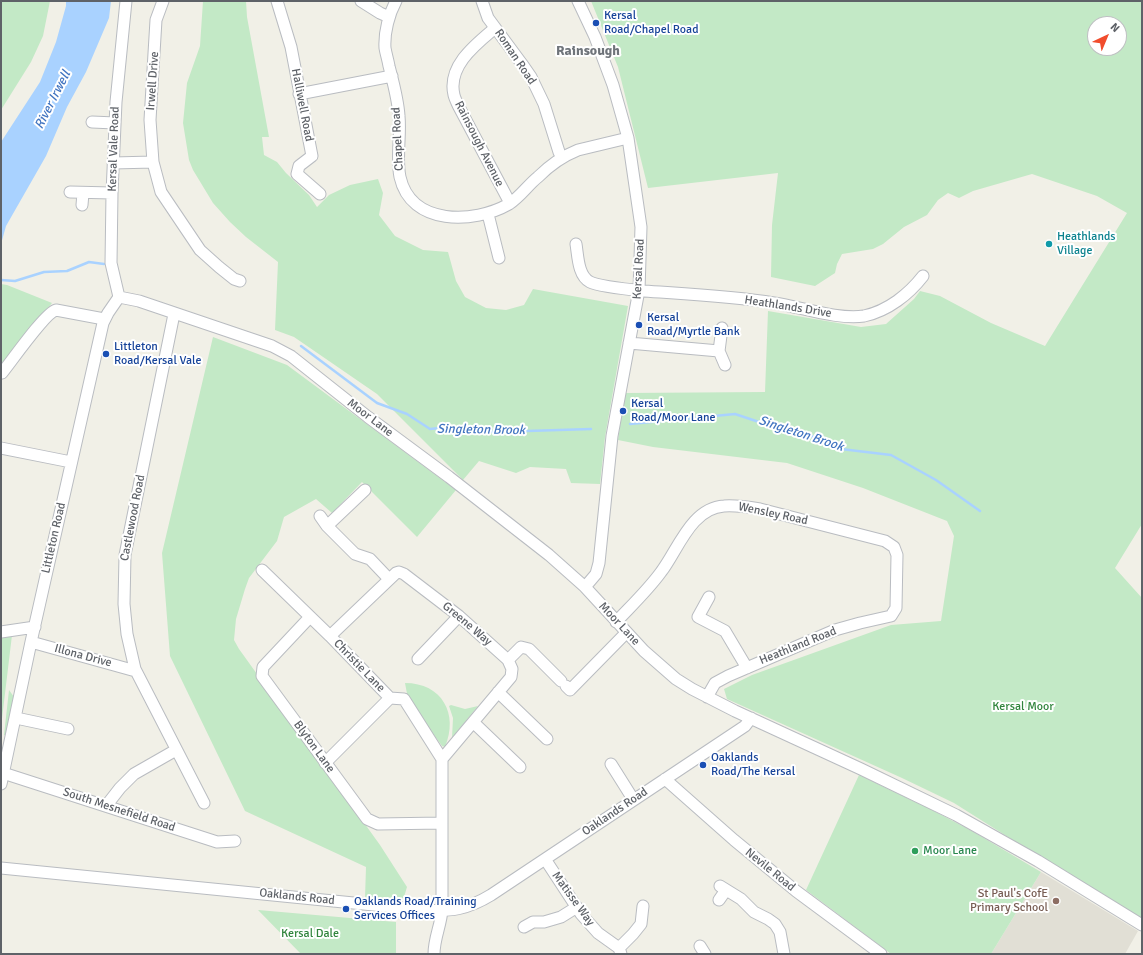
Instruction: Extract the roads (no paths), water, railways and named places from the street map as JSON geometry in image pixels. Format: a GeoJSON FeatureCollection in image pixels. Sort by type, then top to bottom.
{"type":"FeatureCollection","features":[{"type":"Feature","properties":{"kind":"street","name":"Kersal Vale Road"},"geometry":{"type":"LineString","coordinates":[[119,297],[111,263],[112,193],[116,102],[126,1]]}},
{"type":"Feature","properties":{"kind":"street","name":"Irwell Drive"},"geometry":{"type":"LineString","coordinates":[[163,1],[156,20],[150,120],[153,162],[161,192],[200,250],[219,267],[240,281]]}},
{"type":"Feature","properties":{"kind":"street","name":"Halliwell Road"},"geometry":{"type":"LineString","coordinates":[[277,1],[288,35],[312,156],[299,166],[297,174],[320,194]]}},
{"type":"Feature","properties":{"kind":"street"},"geometry":{"type":"LineString","coordinates":[[361,1],[389,17]]}},
{"type":"Feature","properties":{"kind":"street","name":"Chapel Road"},"geometry":{"type":"LineString","coordinates":[[396,1],[389,17],[385,48],[399,115],[400,176],[405,191],[410,199],[420,208],[435,214],[462,217],[488,214],[510,203],[538,176],[562,158],[578,150],[628,138]]}},
{"type":"Feature","properties":{"kind":"street","name":"Roman Road"},"geometry":{"type":"LineString","coordinates":[[482,1],[488,18],[513,50],[531,77],[544,104],[558,152],[562,158]]}},
{"type":"Feature","properties":{"kind":"street","name":"Kersal Road"},"geometry":{"type":"LineString","coordinates":[[578,1],[613,85],[628,138],[641,227],[639,290],[612,436],[599,563],[596,574],[585,587]]}},
{"type":"Feature","properties":{"kind":"street","name":"Rainsough Avenue"},"geometry":{"type":"LineString","coordinates":[[495,28],[480,41],[461,62],[455,72],[453,81],[454,94],[459,107],[510,203]]}},
{"type":"Feature","properties":{"kind":"street"},"geometry":{"type":"LineString","coordinates":[[299,94],[392,76]]}},
{"type":"Feature","properties":{"kind":"street"},"geometry":{"type":"LineString","coordinates":[[92,122],[115,123]]}},
{"type":"Feature","properties":{"kind":"street"},"geometry":{"type":"LineString","coordinates":[[113,163],[153,162]]}},
{"type":"Feature","properties":{"kind":"street"},"geometry":{"type":"LineString","coordinates":[[70,192],[112,193]]}},
{"type":"Feature","properties":{"kind":"street"},"geometry":{"type":"LineString","coordinates":[[82,205],[83,193]]}},
{"type":"Feature","properties":{"kind":"street"},"geometry":{"type":"LineString","coordinates":[[488,214],[499,258]]}},
{"type":"Feature","properties":{"kind":"street","name":"Heathlands Drive"},"geometry":{"type":"LineString","coordinates":[[576,244],[583,276],[586,280],[592,283],[639,290],[773,303],[854,317],[877,312],[889,307],[904,296],[923,276]]}},
{"type":"Feature","properties":{"kind":"street","name":"Moor Lane"},"geometry":{"type":"LineString","coordinates":[[119,297],[139,301],[272,346],[291,356],[368,417],[449,477],[549,555],[585,587],[644,651],[676,679],[707,697],[956,815],[1038,861],[1142,925]]}},
{"type":"Feature","properties":{"kind":"street","name":"Littleton Road"},"geometry":{"type":"LineString","coordinates":[[1,784],[31,642],[104,319],[119,297]]}},
{"type":"Feature","properties":{"kind":"street"},"geometry":{"type":"LineString","coordinates":[[2,373],[44,320],[53,311],[56,310],[104,319]]}},
{"type":"Feature","properties":{"kind":"street","name":"Castlewood Road"},"geometry":{"type":"LineString","coordinates":[[174,314],[124,555],[123,588],[125,619],[135,669],[204,803]]}},
{"type":"Feature","properties":{"kind":"street"},"geometry":{"type":"LineString","coordinates":[[722,328],[719,351],[725,365]]}},
{"type":"Feature","properties":{"kind":"street"},"geometry":{"type":"LineString","coordinates":[[629,343],[719,351]]}},
{"type":"Feature","properties":{"kind":"street"},"geometry":{"type":"LineString","coordinates":[[1,448],[71,462]]}},
{"type":"Feature","properties":{"kind":"street"},"geometry":{"type":"LineString","coordinates":[[327,526],[365,490]]}},
{"type":"Feature","properties":{"kind":"street","name":"Wensley Road"},"geometry":{"type":"LineString","coordinates":[[616,622],[660,573],[687,530],[694,522],[707,511],[723,506],[739,506],[760,509],[889,543],[894,547],[897,555],[896,608]]}},
{"type":"Feature","properties":{"kind":"street"},"geometry":{"type":"LineString","coordinates":[[320,516],[327,526],[355,554],[370,560],[389,579],[330,636]]}},
{"type":"Feature","properties":{"kind":"street","name":"Christie Lane"},"geometry":{"type":"LineString","coordinates":[[262,570],[330,636],[390,698],[404,699],[442,759]]}},
{"type":"Feature","properties":{"kind":"street","name":"Greene Way"},"geometry":{"type":"LineString","coordinates":[[389,579],[398,572],[404,574],[459,616],[508,660]]}},
{"type":"Feature","properties":{"kind":"street"},"geometry":{"type":"LineString","coordinates":[[709,597],[698,617],[725,630],[747,668]]}},
{"type":"Feature","properties":{"kind":"street","name":"Heathland Road"},"geometry":{"type":"LineString","coordinates":[[707,697],[715,684],[728,676],[835,630],[891,616],[896,608]]}},
{"type":"Feature","properties":{"kind":"street"},"geometry":{"type":"LineString","coordinates":[[417,659],[459,616]]}},
{"type":"Feature","properties":{"kind":"street","name":"Blyton Lane"},"geometry":{"type":"LineString","coordinates":[[310,617],[263,667],[262,676],[367,819],[378,824],[442,823]]}},
{"type":"Feature","properties":{"kind":"street"},"geometry":{"type":"LineString","coordinates":[[1,632],[35,627]]}},
{"type":"Feature","properties":{"kind":"street"},"geometry":{"type":"LineString","coordinates":[[434,954],[435,940],[441,923],[442,910],[442,759],[510,677],[512,673],[512,666],[508,660],[521,647],[529,648],[566,686],[626,633]]}},
{"type":"Feature","properties":{"kind":"street","name":"Illona Drive"},"geometry":{"type":"LineString","coordinates":[[31,642],[132,670],[135,669]]}},
{"type":"Feature","properties":{"kind":"street"},"geometry":{"type":"LineString","coordinates":[[498,692],[547,738]]}},
{"type":"Feature","properties":{"kind":"street"},"geometry":{"type":"LineString","coordinates":[[325,762],[390,698]]}},
{"type":"Feature","properties":{"kind":"street"},"geometry":{"type":"LineString","coordinates":[[16,718],[68,729]]}},
{"type":"Feature","properties":{"kind":"street","name":"Oaklands Road"},"geometry":{"type":"LineString","coordinates":[[1,868],[424,910],[454,910],[467,907],[491,896],[745,726],[751,718]]}},
{"type":"Feature","properties":{"kind":"street"},"geometry":{"type":"LineString","coordinates":[[472,722],[520,767]]}},
{"type":"Feature","properties":{"kind":"street"},"geometry":{"type":"LineString","coordinates":[[106,806],[120,788],[134,774],[176,750]]}},
{"type":"Feature","properties":{"kind":"street"},"geometry":{"type":"LineString","coordinates":[[611,764],[634,800]]}},
{"type":"Feature","properties":{"kind":"street","name":"South Mesnefield Road"},"geometry":{"type":"LineString","coordinates":[[3,773],[217,842],[235,841]]}},
{"type":"Feature","properties":{"kind":"street","name":"Nevile Road"},"geometry":{"type":"LineString","coordinates":[[665,779],[734,840],[791,887],[881,954]]}},
{"type":"Feature","properties":{"kind":"street","name":"Matisse Way"},"geometry":{"type":"LineString","coordinates":[[545,859],[577,907],[598,933],[620,951]]}},
{"type":"Feature","properties":{"kind":"street"},"geometry":{"type":"LineString","coordinates":[[720,900],[723,888],[741,899],[754,912],[775,924],[780,932],[784,954]]}},
{"type":"Feature","properties":{"kind":"street"},"geometry":{"type":"LineString","coordinates":[[620,951],[641,924],[643,906]]}},
{"type":"Feature","properties":{"kind":"street"},"geometry":{"type":"LineString","coordinates":[[524,927],[533,922],[544,922],[561,917],[577,907]]}},
{"type":"Feature","properties":{"kind":"water","name":"River Irwell"},"geometry":{"type":"Polygon","coordinates":[[[66,1],[111,1],[109,18],[86,72],[67,107],[46,156],[6,226],[1,244],[1,142],[40,82],[56,42],[66,1]]]}},
{"type":"Feature","properties":{"kind":"waterway","name":"Singleton Brook"},"geometry":{"type":"LineString","coordinates":[[1,280],[15,281],[44,272],[67,271],[89,262],[104,264]]}},
{"type":"Feature","properties":{"kind":"waterway","name":"Singleton Brook"},"geometry":{"type":"LineString","coordinates":[[301,346],[377,403],[407,414],[430,429],[440,428],[495,432],[591,429]]}},
{"type":"Feature","properties":{"kind":"waterway","name":"Singleton Brook"},"geometry":{"type":"LineString","coordinates":[[630,424],[735,414],[809,435],[841,449],[891,455],[936,480],[980,511]]}},
{"type":"Feature","properties":{"kind":"place","name":"Kersal Road/Chapel Road"},"geometry":{"type":"Point","coordinates":[596,23]}},
{"type":"Feature","properties":{"kind":"place","name":"Heathlands Village"},"geometry":{"type":"Point","coordinates":[1049,244]}},
{"type":"Feature","properties":{"kind":"place","name":"Kersal Road/Myrtle Bank"},"geometry":{"type":"Point","coordinates":[639,325]}},
{"type":"Feature","properties":{"kind":"place","name":"Littleton Road/Kersal Vale"},"geometry":{"type":"Point","coordinates":[106,354]}},
{"type":"Feature","properties":{"kind":"place","name":"Kersal Road/Moor Lane"},"geometry":{"type":"Point","coordinates":[623,411]}},
{"type":"Feature","properties":{"kind":"place","name":"Oaklands Road/The Kersal"},"geometry":{"type":"Point","coordinates":[703,765]}},
{"type":"Feature","properties":{"kind":"place","name":"Moor Lane"},"geometry":{"type":"Point","coordinates":[915,851]}},
{"type":"Feature","properties":{"kind":"place","name":"St Paul's CofE Primary School"},"geometry":{"type":"Point","coordinates":[1056,901]}},
{"type":"Feature","properties":{"kind":"place","name":"Oaklands Road/Training Services Offices"},"geometry":{"type":"Point","coordinates":[346,909]}},
{"type":"Feature","properties":{"kind":"district","name":"Rainsough"},"geometry":{"type":"Point","coordinates":[588,51]}},
{"type":"Feature","properties":{"kind":"park label","name":"Kersal Moor"},"geometry":{"type":"Point","coordinates":[1023,707]}},
{"type":"Feature","properties":{"kind":"park label","name":"Kersal Dale"},"geometry":{"type":"Point","coordinates":[310,934]}}]}
